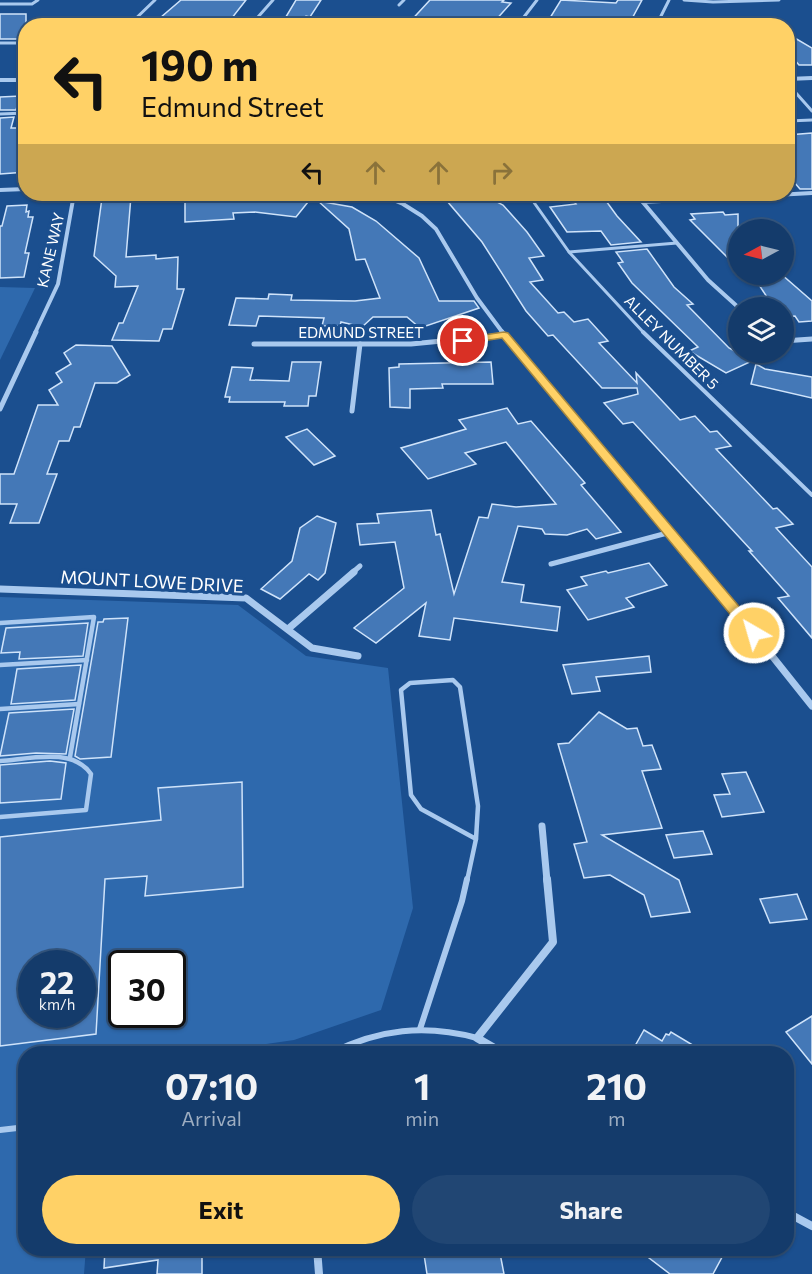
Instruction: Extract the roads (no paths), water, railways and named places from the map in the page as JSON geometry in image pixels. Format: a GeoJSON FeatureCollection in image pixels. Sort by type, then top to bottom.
{"type":"FeatureCollection","features":[{"type":"Feature","properties":{"kind":"street"},"geometry":{"type":"LineString","coordinates":[[0,4],[32,4],[38,0]]}},
{"type":"Feature","properties":{"kind":"street"},"geometry":{"type":"LineString","coordinates":[[136,18],[155,0]]}},
{"type":"Feature","properties":{"kind":"street"},"geometry":{"type":"LineString","coordinates":[[257,18],[273,0]]}},
{"type":"Feature","properties":{"kind":"street"},"geometry":{"type":"LineString","coordinates":[[399,5],[404,0]]}},
{"type":"Feature","properties":{"kind":"street"},"geometry":{"type":"LineString","coordinates":[[523,18],[537,0]]}},
{"type":"Feature","properties":{"kind":"street"},"geometry":{"type":"LineString","coordinates":[[660,18],[669,0]]}},
{"type":"Feature","properties":{"kind":"street"},"geometry":{"type":"LineString","coordinates":[[684,0],[713,2],[779,0]]}},
{"type":"Feature","properties":{"kind":"street"},"geometry":{"type":"LineString","coordinates":[[0,43],[18,43]]}},
{"type":"Feature","properties":{"kind":"street"},"geometry":{"type":"LineString","coordinates":[[795,81],[812,78]]}},
{"type":"Feature","properties":{"kind":"street"},"geometry":{"type":"LineString","coordinates":[[0,80],[18,80]]}},
{"type":"Feature","properties":{"kind":"street"},"geometry":{"type":"LineString","coordinates":[[795,90],[812,111]]}},
{"type":"Feature","properties":{"kind":"street"},"geometry":{"type":"LineString","coordinates":[[0,114],[18,113]]}},
{"type":"Feature","properties":{"kind":"street"},"geometry":{"type":"LineString","coordinates":[[795,121],[812,120]]}},
{"type":"Feature","properties":{"kind":"street"},"geometry":{"type":"LineString","coordinates":[[0,190],[18,189]]}},
{"type":"Feature","properties":{"kind":"street"},"geometry":{"type":"LineString","coordinates":[[795,194],[812,193]]}},
{"type":"Feature","properties":{"kind":"street","name":"KANE WAY"},"geometry":{"type":"LineString","coordinates":[[0,409],[58,284],[73,201]]}},
{"type":"Feature","properties":{"kind":"street"},"geometry":{"type":"LineString","coordinates":[[394,201],[416,211],[438,230],[478,302],[671,532],[812,706]]}},
{"type":"Feature","properties":{"kind":"street"},"geometry":{"type":"LineString","coordinates":[[643,202],[662,201]]}},
{"type":"Feature","properties":{"kind":"street"},"geometry":{"type":"LineString","coordinates":[[643,202],[708,280],[728,298]]}},
{"type":"Feature","properties":{"kind":"street","name":"EDMUND STREET"},"geometry":{"type":"LineString","coordinates":[[254,344],[447,343],[504,335]]}},
{"type":"Feature","properties":{"kind":"street"},"geometry":{"type":"LineString","coordinates":[[794,340],[812,339]]}},
{"type":"Feature","properties":{"kind":"street"},"geometry":{"type":"LineString","coordinates":[[352,411],[360,344]]}},
{"type":"Feature","properties":{"kind":"street"},"geometry":{"type":"LineString","coordinates":[[551,564],[671,532]]}},
{"type":"Feature","properties":{"kind":"street"},"geometry":{"type":"LineString","coordinates":[[288,629],[360,566]]}},
{"type":"Feature","properties":{"kind":"street","name":"MOUNT LOWE DRIVE"},"geometry":{"type":"LineString","coordinates":[[0,589],[246,598],[312,648],[358,656]]}},
{"type":"Feature","properties":{"kind":"street"},"geometry":{"type":"LineString","coordinates":[[491,1046],[477,1038],[553,942],[542,826]]}},
{"type":"Feature","properties":{"kind":"street"},"geometry":{"type":"LineString","coordinates":[[794,1216],[812,1226]]}},
{"type":"Feature","properties":{"kind":"street"},"geometry":{"type":"LineString","coordinates":[[318,1256],[319,1274]]}},
{"type":"Feature","properties":{"kind":"lane","name":"ALLEY NUMBER 5"},"geometry":{"type":"LineString","coordinates":[[533,201],[568,252],[658,348],[812,495]]}},
{"type":"Feature","properties":{"kind":"lane"},"geometry":{"type":"LineString","coordinates":[[568,252],[677,243]]}},
{"type":"Feature","properties":{"kind":"lane"},"geometry":{"type":"LineString","coordinates":[[0,623],[94,617],[70,757]]}},
{"type":"Feature","properties":{"kind":"lane"},"geometry":{"type":"LineString","coordinates":[[0,664],[87,660]]}},
{"type":"Feature","properties":{"kind":"lane"},"geometry":{"type":"LineString","coordinates":[[420,1029],[462,901],[476,839],[478,806],[458,683],[453,680],[405,685],[401,690],[412,800],[421,809],[476,839]]}},
{"type":"Feature","properties":{"kind":"lane"},"geometry":{"type":"LineString","coordinates":[[0,709],[79,704]]}},
{"type":"Feature","properties":{"kind":"lane"},"geometry":{"type":"LineString","coordinates":[[0,761],[70,757],[85,765],[91,774],[86,810],[0,817]]}},
{"type":"Feature","properties":{"kind":"lane"},"geometry":{"type":"LineString","coordinates":[[345,1046],[370,1034],[405,1028],[453,1030],[477,1038]]}},
{"type":"Feature","properties":{"kind":"lane"},"geometry":{"type":"LineString","coordinates":[[0,1130],[18,1128]]}}]}
